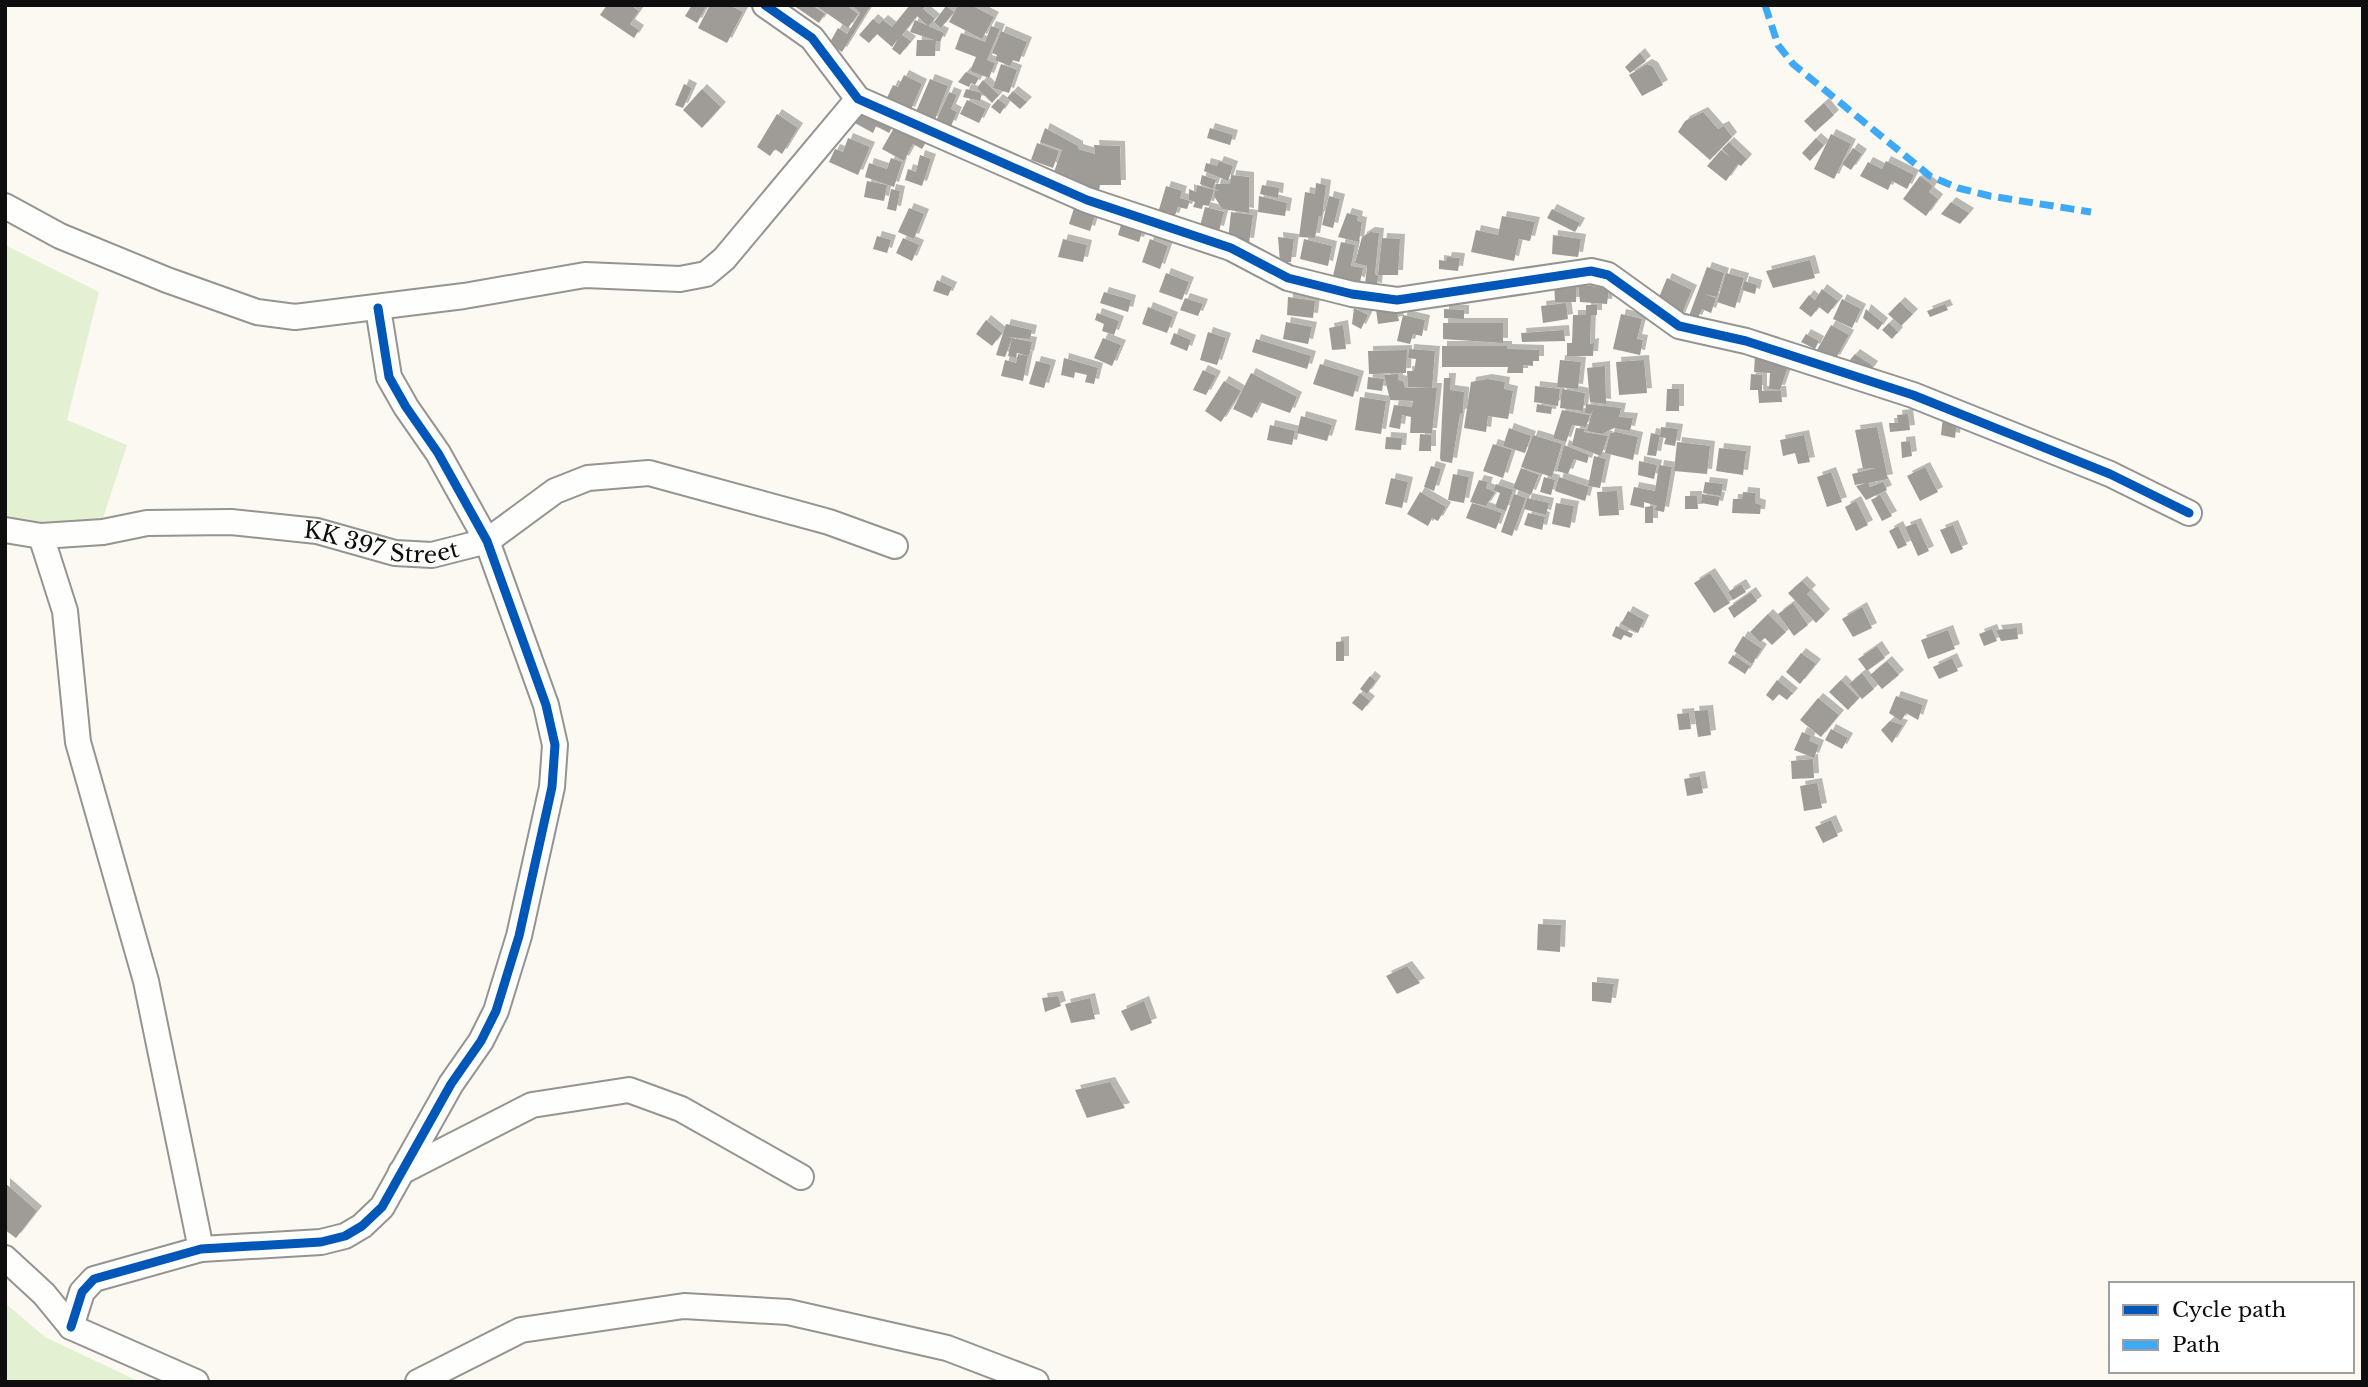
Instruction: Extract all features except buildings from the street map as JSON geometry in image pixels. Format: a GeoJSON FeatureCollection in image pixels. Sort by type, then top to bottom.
{"type":"FeatureCollection","features":[{"type":"Feature","properties":{"kind":"street"},"geometry":{"type":"LineString","coordinates":[[765,5],[812,38],[858,99],[1087,200],[1231,248],[1288,278],[1352,295],[1396,300],[1591,271],[1608,275],[1679,326],[1746,341],[1913,395],[2110,474],[2189,513]]}},
{"type":"Feature","properties":{"kind":"street"},"geometry":{"type":"LineString","coordinates":[[5,206],[60,236],[167,280],[257,312],[295,317],[378,309],[586,275],[680,279],[706,274],[724,259],[858,99]]}},
{"type":"Feature","properties":{"kind":"street"},"geometry":{"type":"LineString","coordinates":[[71,1327],[82,1292],[94,1279],[201,1249],[321,1242],[345,1236],[362,1226],[383,1207],[496,1011],[519,936],[552,786],[555,745],[545,705],[487,541],[438,453],[389,377],[378,309]]}},
{"type":"Feature","properties":{"kind":"street","name":"KK 397 Street"},"geometry":{"type":"LineString","coordinates":[[5,530],[41,536],[103,532],[148,523],[231,522],[317,531],[395,553],[432,555],[487,541],[555,491],[588,478],[649,473],[829,522],[895,546]]}},
{"type":"Feature","properties":{"kind":"street"},"geometry":{"type":"LineString","coordinates":[[41,536],[65,611],[78,742],[146,981],[201,1249]]}},
{"type":"Feature","properties":{"kind":"street"},"geometry":{"type":"LineString","coordinates":[[401,1172],[532,1105],[629,1090],[681,1109],[801,1177]]}},
{"type":"Feature","properties":{"kind":"street"},"geometry":{"type":"LineString","coordinates":[[5,1258],[44,1294],[71,1327],[196,1382]]}},
{"type":"Feature","properties":{"kind":"street"},"geometry":{"type":"LineString","coordinates":[[418,1382],[521,1330],[684,1306],[788,1312],[947,1348],[1036,1382]]}},
{"type":"Feature","properties":{"kind":"green space"},"geometry":{"type":"Polygon","coordinates":[[[5,245],[99,292],[67,420],[127,445],[103,518],[34,524],[5,518],[5,245]]]}},
{"type":"Feature","properties":{"kind":"green space"},"geometry":{"type":"Polygon","coordinates":[[[5,1303],[45,1337],[140,1382],[5,1382],[5,1303]]]}},
{"type":"Feature","properties":{"kind":"marked path"},"geometry":{"type":"LineString","coordinates":[[1765,5],[1778,45],[1793,64],[1930,176],[1958,188],[1990,196],[2091,212]]}},
{"type":"Feature","properties":{"kind":"cycle path"},"geometry":{"type":"LineString","coordinates":[[765,5],[812,38],[858,99],[1087,200],[1231,248],[1288,278],[1352,294],[1397,300],[1591,271],[1608,275],[1679,326],[1746,341],[1913,395],[2110,474],[2189,513]]}},
{"type":"Feature","properties":{"kind":"cycle path"},"geometry":{"type":"LineString","coordinates":[[71,1327],[82,1292],[94,1279],[201,1249],[321,1242],[345,1236],[362,1226],[382,1207],[451,1084],[481,1041],[496,1011],[519,936],[552,787],[555,745],[546,705],[487,541],[438,453],[389,377],[378,308]]}}]}
